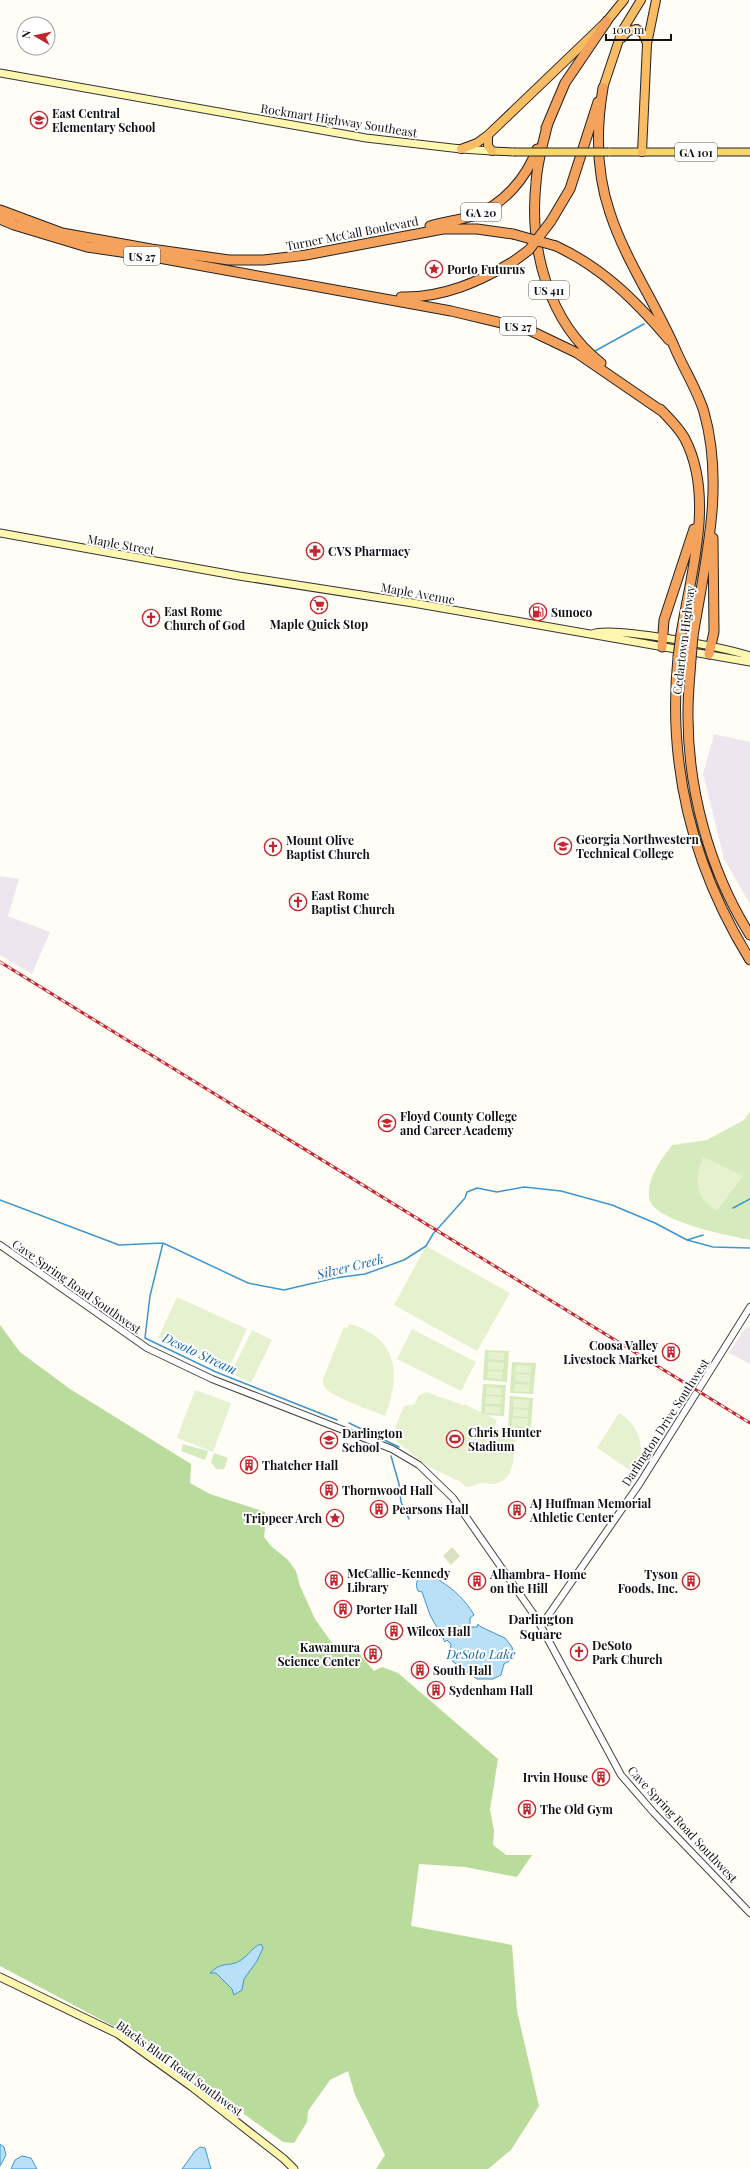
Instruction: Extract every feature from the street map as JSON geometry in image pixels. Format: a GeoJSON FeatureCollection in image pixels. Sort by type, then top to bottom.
{"type":"FeatureCollection","features":[{"type":"Feature","properties":{"kind":"highway","name":"US 411"},"geometry":{"type":"LineString","coordinates":[[624,0],[607,21],[565,83],[548,123],[535,184],[535,226],[545,278],[570,332],[582,346],[663,412]]}},
{"type":"Feature","properties":{"kind":"highway"},"geometry":{"type":"LineString","coordinates":[[352,293],[412,297],[443,293],[466,286],[514,260],[529,250],[552,221],[570,189],[593,114],[616,47],[628,21],[641,0]]}},
{"type":"Feature","properties":{"kind":"highway"},"geometry":{"type":"LineString","coordinates":[[642,152],[647,44],[656,0]]}},
{"type":"Feature","properties":{"kind":"highway"},"geometry":{"type":"LineString","coordinates":[[461,149],[477,143],[488,135],[607,21]]}},
{"type":"Feature","properties":{"kind":"highway"},"geometry":{"type":"LineString","coordinates":[[616,47],[626,32],[634,29],[642,32],[647,44]]}},
{"type":"Feature","properties":{"kind":"highway"},"geometry":{"type":"LineString","coordinates":[[603,88],[598,143],[602,176],[610,213],[628,253],[668,330],[674,346]]}},
{"type":"Feature","properties":{"kind":"highway","name":"GA 20"},"geometry":{"type":"LineString","coordinates":[[371,242],[472,216],[496,204],[507,195],[526,172],[548,123]]}},
{"type":"Feature","properties":{"kind":"highway"},"geometry":{"type":"LineString","coordinates":[[488,135],[488,146],[492,151]]}},
{"type":"Feature","properties":{"kind":"highway","name":"Turner McCall Boulevard"},"geometry":{"type":"LineString","coordinates":[[0,210],[62,233],[151,249],[229,260],[291,258],[306,256],[443,229],[477,229],[514,234],[556,246],[587,262],[619,286],[654,320],[674,346]]}},
{"type":"Feature","properties":{"kind":"highway","name":"US 27"},"geometry":{"type":"LineString","coordinates":[[0,219],[14,225],[87,247],[459,312],[527,329],[560,344],[587,360],[663,412]]}},
{"type":"Feature","properties":{"kind":"highway","name":"Cedartown Highway"},"geometry":{"type":"LineString","coordinates":[[674,346],[698,397],[708,431],[714,481],[713,512],[690,639],[688,711],[691,766],[703,824],[723,885],[750,935]]}},
{"type":"Feature","properties":{"kind":"highway","name":"Cedartown Highway"},"geometry":{"type":"LineString","coordinates":[[663,412],[685,439],[698,479],[700,500],[698,532],[678,657],[675,710],[676,733],[684,797],[690,824],[712,888],[728,924],[750,960]]}},
{"type":"Feature","properties":{"kind":"highway"},"geometry":{"type":"LineString","coordinates":[[662,647],[661,638],[664,620],[694,530],[700,500]]}},
{"type":"Feature","properties":{"kind":"highway"},"geometry":{"type":"LineString","coordinates":[[710,651],[714,632],[713,512]]}},
{"type":"Feature","properties":{"kind":"main road","name":"Rockmart Highway Southeast"},"geometry":{"type":"LineString","coordinates":[[0,73],[366,138],[413,144],[514,152],[750,152]]}},
{"type":"Feature","properties":{"kind":"main road","name":"Maple Street"},"geometry":{"type":"LineString","coordinates":[[0,533],[239,576]]}},
{"type":"Feature","properties":{"kind":"main road","name":"Maple Avenue"},"geometry":{"type":"LineString","coordinates":[[239,576],[592,634],[662,647],[689,655],[710,651]]}},
{"type":"Feature","properties":{"kind":"main road","name":"Maple Avenue"},"geometry":{"type":"LineString","coordinates":[[592,634],[603,632],[661,638],[690,639],[710,651]]}},
{"type":"Feature","properties":{"kind":"main road"},"geometry":{"type":"LineString","coordinates":[[710,651],[750,656]]}},
{"type":"Feature","properties":{"kind":"main road"},"geometry":{"type":"LineString","coordinates":[[710,651],[750,662]]}},
{"type":"Feature","properties":{"kind":"main road","name":"Blacks Bluff Road Southwest"},"geometry":{"type":"LineString","coordinates":[[0,1977],[118,2034],[192,2087],[284,2159],[294,2169]]}},
{"type":"Feature","properties":{"kind":"street","name":"Cave Spring Road Southwest"},"geometry":{"type":"LineString","coordinates":[[0,1245],[147,1348],[212,1379],[392,1449],[419,1465],[453,1498],[466,1515],[541,1626],[621,1775],[654,1813],[750,1913]]}},
{"type":"Feature","properties":{"kind":"street","name":"Darlington Drive Southwest"},"geometry":{"type":"LineString","coordinates":[[541,1626],[632,1494],[750,1307]]}},
{"type":"Feature","properties":{"kind":"shaded area"},"geometry":{"type":"Polygon","coordinates":[[[714,734],[750,742],[750,904],[724,859],[703,774],[714,734]]]}},
{"type":"Feature","properties":{"kind":"shaded area"},"geometry":{"type":"Polygon","coordinates":[[[0,876],[19,879],[8,916],[50,932],[32,974],[0,955],[0,876]]]}},
{"type":"Feature","properties":{"kind":"shaded area"},"geometry":{"type":"Polygon","coordinates":[[[746,1327],[750,1329],[750,1364],[729,1353],[746,1327]]]}},
{"type":"Feature","properties":{"kind":"green space"},"geometry":{"type":"Polygon","coordinates":[[[750,1112],[750,1240],[693,1226],[663,1214],[653,1206],[649,1198],[652,1176],[672,1145],[707,1140],[744,1120],[750,1112]]]}},
{"type":"Feature","properties":{"kind":"green space"},"geometry":{"type":"Polygon","coordinates":[[[703,1157],[743,1176],[717,1211],[709,1206],[704,1200],[698,1188],[700,1166],[703,1157]]]}},
{"type":"Feature","properties":{"kind":"green space"},"geometry":{"type":"Polygon","coordinates":[[[426,1246],[510,1293],[477,1351],[394,1305],[426,1246]]]}},
{"type":"Feature","properties":{"kind":"green space"},"geometry":{"type":"Polygon","coordinates":[[[177,1297],[247,1329],[228,1370],[158,1338],[177,1297]]]}},
{"type":"Feature","properties":{"kind":"green space"},"geometry":{"type":"Polygon","coordinates":[[[350,1324],[366,1331],[378,1339],[387,1349],[392,1360],[394,1372],[393,1386],[385,1416],[353,1404],[329,1392],[324,1386],[323,1379],[344,1327],[347,1328],[350,1324]]]}},
{"type":"Feature","properties":{"kind":"green space"},"geometry":{"type":"Polygon","coordinates":[[[0,1325],[20,1352],[70,1389],[191,1464],[190,1483],[210,1494],[265,1512],[266,1520],[264,1537],[271,1546],[288,1560],[296,1571],[300,1586],[315,1619],[332,1643],[355,1649],[374,1671],[382,1667],[398,1673],[498,1759],[490,1810],[494,1830],[493,1845],[506,1855],[532,1855],[517,1877],[465,1867],[419,1864],[411,1926],[512,1945],[517,2011],[539,2106],[511,2150],[488,2169],[376,2169],[385,2155],[355,2095],[348,2071],[330,2080],[308,2111],[307,2122],[294,2143],[283,2142],[145,2043],[0,1966],[0,1325]]]}},
{"type":"Feature","properties":{"kind":"green space"},"geometry":{"type":"Polygon","coordinates":[[[412,1329],[476,1362],[461,1391],[397,1359],[412,1329]]]}},
{"type":"Feature","properties":{"kind":"green space"},"geometry":{"type":"Polygon","coordinates":[[[252,1330],[272,1340],[251,1383],[231,1373],[252,1330]]]}},
{"type":"Feature","properties":{"kind":"green space"},"geometry":{"type":"Polygon","coordinates":[[[485,1350],[509,1351],[507,1382],[483,1380],[485,1350]]]}},
{"type":"Feature","properties":{"kind":"green space"},"geometry":{"type":"Polygon","coordinates":[[[489,1352],[504,1353],[504,1360],[488,1359],[489,1352]]]}},
{"type":"Feature","properties":{"kind":"green space"},"geometry":{"type":"Polygon","coordinates":[[[488,1362],[504,1363],[503,1370],[488,1369],[488,1362]]]}},
{"type":"Feature","properties":{"kind":"green space"},"geometry":{"type":"Polygon","coordinates":[[[512,1362],[536,1363],[533,1394],[510,1393],[512,1362]]]}},
{"type":"Feature","properties":{"kind":"green space"},"geometry":{"type":"Polygon","coordinates":[[[516,1365],[531,1366],[531,1373],[515,1372],[516,1365]]]}},
{"type":"Feature","properties":{"kind":"green space"},"geometry":{"type":"Polygon","coordinates":[[[488,1371],[503,1372],[502,1379],[487,1378],[488,1371]]]}},
{"type":"Feature","properties":{"kind":"green space"},"geometry":{"type":"Polygon","coordinates":[[[515,1374],[530,1375],[530,1382],[515,1381],[515,1374]]]}},
{"type":"Feature","properties":{"kind":"green space"},"geometry":{"type":"Polygon","coordinates":[[[483,1384],[506,1385],[504,1416],[486,1415],[481,1413],[483,1384]]]}},
{"type":"Feature","properties":{"kind":"green space"},"geometry":{"type":"Polygon","coordinates":[[[515,1384],[530,1385],[529,1392],[514,1391],[515,1384]]]}},
{"type":"Feature","properties":{"kind":"green space"},"geometry":{"type":"Polygon","coordinates":[[[487,1387],[502,1388],[501,1395],[486,1394],[487,1387]]]}},
{"type":"Feature","properties":{"kind":"green space"},"geometry":{"type":"Polygon","coordinates":[[[195,1390],[231,1403],[213,1452],[177,1438],[195,1390]]]}},
{"type":"Feature","properties":{"kind":"green space","name":"Chris Hunter Stadium"},"geometry":{"type":"Polygon","coordinates":[[[426,1392],[463,1405],[464,1404],[497,1420],[494,1428],[517,1441],[513,1443],[514,1456],[512,1468],[505,1479],[493,1484],[479,1483],[466,1487],[461,1482],[427,1466],[396,1441],[398,1431],[395,1428],[404,1406],[415,1404],[418,1396],[426,1392]]]}},
{"type":"Feature","properties":{"kind":"green space"},"geometry":{"type":"Polygon","coordinates":[[[486,1396],[501,1397],[501,1404],[485,1404],[486,1396]]]}},
{"type":"Feature","properties":{"kind":"green space"},"geometry":{"type":"Polygon","coordinates":[[[510,1396],[533,1398],[531,1429],[508,1427],[510,1396]]]}},
{"type":"Feature","properties":{"kind":"green space"},"geometry":{"type":"Polygon","coordinates":[[[514,1399],[529,1400],[528,1408],[513,1407],[514,1399]]]}},
{"type":"Feature","properties":{"kind":"green space"},"geometry":{"type":"Polygon","coordinates":[[[485,1406],[501,1407],[500,1414],[485,1413],[485,1406]]]}},
{"type":"Feature","properties":{"kind":"green space"},"geometry":{"type":"Polygon","coordinates":[[[513,1409],[528,1410],[528,1417],[513,1416],[513,1409]]]}},
{"type":"Feature","properties":{"kind":"green space"},"geometry":{"type":"Polygon","coordinates":[[[619,1413],[632,1424],[640,1439],[640,1456],[637,1464],[631,1471],[597,1448],[619,1413]]]}},
{"type":"Feature","properties":{"kind":"green space"},"geometry":{"type":"Polygon","coordinates":[[[512,1418],[528,1419],[527,1427],[512,1426],[512,1418]]]}},
{"type":"Feature","properties":{"kind":"green space"},"geometry":{"type":"Polygon","coordinates":[[[183,1444],[208,1451],[205,1460],[181,1451],[183,1444]]]}},
{"type":"Feature","properties":{"kind":"green space"},"geometry":{"type":"Polygon","coordinates":[[[214,1453],[228,1458],[224,1469],[216,1469],[211,1462],[214,1453]]]}},
{"type":"Feature","properties":{"kind":"green space"},"geometry":{"type":"Polygon","coordinates":[[[452,1547],[460,1556],[451,1565],[443,1556],[452,1547]]]}},
{"type":"Feature","properties":{"kind":"water","name":"DeSoto Lake"},"geometry":{"type":"Polygon","coordinates":[[[431,1571],[435,1571],[439,1575],[440,1581],[455,1592],[471,1610],[474,1615],[470,1618],[470,1627],[477,1627],[478,1624],[481,1627],[505,1638],[512,1647],[514,1658],[504,1664],[501,1675],[493,1679],[477,1679],[452,1661],[450,1654],[451,1644],[447,1640],[445,1642],[430,1615],[422,1592],[418,1591],[417,1587],[417,1581],[419,1578],[431,1571]]]}},
{"type":"Feature","properties":{"kind":"water"},"geometry":{"type":"Polygon","coordinates":[[[261,1944],[263,1948],[257,1961],[244,1979],[242,1990],[234,1995],[232,1989],[216,1973],[210,1973],[222,1965],[233,1964],[241,1960],[255,1947],[261,1944]]]}},
{"type":"Feature","properties":{"kind":"water"},"geometry":{"type":"Polygon","coordinates":[[[0,2144],[4,2147],[6,2155],[0,2166],[0,2144]]]}},
{"type":"Feature","properties":{"kind":"water"},"geometry":{"type":"Polygon","coordinates":[[[200,2147],[205,2148],[211,2169],[182,2169],[195,2151],[200,2147]]]}},
{"type":"Feature","properties":{"kind":"water"},"geometry":{"type":"Polygon","coordinates":[[[22,2156],[31,2158],[37,2169],[11,2169],[15,2160],[22,2156]]]}},
{"type":"Feature","properties":{"kind":"waterway"},"geometry":{"type":"LineString","coordinates":[[595,351],[644,324]]}},
{"type":"Feature","properties":{"kind":"waterway","name":"Silver Creek"},"geometry":{"type":"LineString","coordinates":[[0,1200],[119,1245],[163,1243],[248,1283],[284,1290],[335,1278],[365,1274],[404,1260],[426,1246],[433,1234],[465,1198],[467,1192],[477,1188],[497,1192],[524,1187],[561,1191],[612,1205],[655,1223],[687,1240],[713,1247],[750,1248]]}},
{"type":"Feature","properties":{"kind":"waterway"},"geometry":{"type":"LineString","coordinates":[[733,1208],[750,1199]]}},
{"type":"Feature","properties":{"kind":"waterway"},"geometry":{"type":"LineString","coordinates":[[687,1240],[703,1235]]}},
{"type":"Feature","properties":{"kind":"waterway","name":"Desoto Stream"},"geometry":{"type":"LineString","coordinates":[[163,1243],[150,1296],[145,1338],[216,1372],[337,1420]]}},
{"type":"Feature","properties":{"kind":"waterway","name":"Desoto Stream"},"geometry":{"type":"LineString","coordinates":[[349,1423],[399,1447]]}},
{"type":"Feature","properties":{"kind":"waterway","name":"Desoto Stream"},"geometry":{"type":"LineString","coordinates":[[391,1456],[399,1484],[401,1502],[409,1519]]}},
{"type":"Feature","properties":{"kind":"railway"},"geometry":{"type":"LineString","coordinates":[[0,962],[750,1423]]}},
{"type":"Feature","properties":{"kind":"place","name":"East Central Elementary School"},"geometry":{"type":"Point","coordinates":[39,120]}},
{"type":"Feature","properties":{"kind":"place","name":"Porto Futurus"},"geometry":{"type":"Point","coordinates":[434,269]}},
{"type":"Feature","properties":{"kind":"place","name":"CVS Pharmacy"},"geometry":{"type":"Point","coordinates":[315,551]}},
{"type":"Feature","properties":{"kind":"place","name":"Maple Quick Stop"},"geometry":{"type":"Point","coordinates":[319,605]}},
{"type":"Feature","properties":{"kind":"place","name":"Sunoco"},"geometry":{"type":"Point","coordinates":[538,612]}},
{"type":"Feature","properties":{"kind":"place","name":"East Rome Church of God"},"geometry":{"type":"Point","coordinates":[151,618]}},
{"type":"Feature","properties":{"kind":"place","name":"Georgia Northwestern Technical College"},"geometry":{"type":"Point","coordinates":[563,846]}},
{"type":"Feature","properties":{"kind":"place","name":"Mount Olive Baptist Church"},"geometry":{"type":"Point","coordinates":[273,847]}},
{"type":"Feature","properties":{"kind":"place","name":"East Rome Baptist Church"},"geometry":{"type":"Point","coordinates":[298,902]}},
{"type":"Feature","properties":{"kind":"place","name":"Floyd County College and Career Academy"},"geometry":{"type":"Point","coordinates":[387,1123]}},
{"type":"Feature","properties":{"kind":"place","name":"Coosa Valley Livestock Market"},"geometry":{"type":"Point","coordinates":[671,1352]}},
{"type":"Feature","properties":{"kind":"place","name":"Chris Hunter Stadium"},"geometry":{"type":"Point","coordinates":[455,1439]}},
{"type":"Feature","properties":{"kind":"place","name":"Darlington School"},"geometry":{"type":"Point","coordinates":[329,1440]}},
{"type":"Feature","properties":{"kind":"place","name":"Thatcher Hall"},"geometry":{"type":"Point","coordinates":[249,1465]}},
{"type":"Feature","properties":{"kind":"place","name":"Thornwood Hall"},"geometry":{"type":"Point","coordinates":[329,1490]}},
{"type":"Feature","properties":{"kind":"place","name":"Pearsons Hall"},"geometry":{"type":"Point","coordinates":[379,1509]}},
{"type":"Feature","properties":{"kind":"place","name":"AJ Huffman Memorial Athletic Center"},"geometry":{"type":"Point","coordinates":[517,1510]}},
{"type":"Feature","properties":{"kind":"place","name":"Trippeer Arch"},"geometry":{"type":"Point","coordinates":[335,1518]}},
{"type":"Feature","properties":{"kind":"place","name":"McCallie-Kennedy Library"},"geometry":{"type":"Point","coordinates":[334,1580]}},
{"type":"Feature","properties":{"kind":"place","name":"Alhambra- Home on the Hill"},"geometry":{"type":"Point","coordinates":[477,1581]}},
{"type":"Feature","properties":{"kind":"place","name":"Tyson Foods, Inc."},"geometry":{"type":"Point","coordinates":[691,1581]}},
{"type":"Feature","properties":{"kind":"place","name":"Porter Hall"},"geometry":{"type":"Point","coordinates":[343,1609]}},
{"type":"Feature","properties":{"kind":"place","name":"Wilcox Hall"},"geometry":{"type":"Point","coordinates":[394,1631]}},
{"type":"Feature","properties":{"kind":"place","name":"DeSoto Park Church"},"geometry":{"type":"Point","coordinates":[579,1652]}},
{"type":"Feature","properties":{"kind":"place","name":"Kawamura Science Center"},"geometry":{"type":"Point","coordinates":[373,1654]}},
{"type":"Feature","properties":{"kind":"place","name":"South Hall"},"geometry":{"type":"Point","coordinates":[420,1670]}},
{"type":"Feature","properties":{"kind":"place","name":"Sydenham Hall"},"geometry":{"type":"Point","coordinates":[436,1690]}},
{"type":"Feature","properties":{"kind":"place","name":"Irvin House"},"geometry":{"type":"Point","coordinates":[601,1777]}},
{"type":"Feature","properties":{"kind":"place","name":"The Old Gym"},"geometry":{"type":"Point","coordinates":[527,1809]}},
{"type":"Feature","properties":{"kind":"district","name":"Darlington Square"},"geometry":{"type":"Point","coordinates":[541,1626]}}]}
